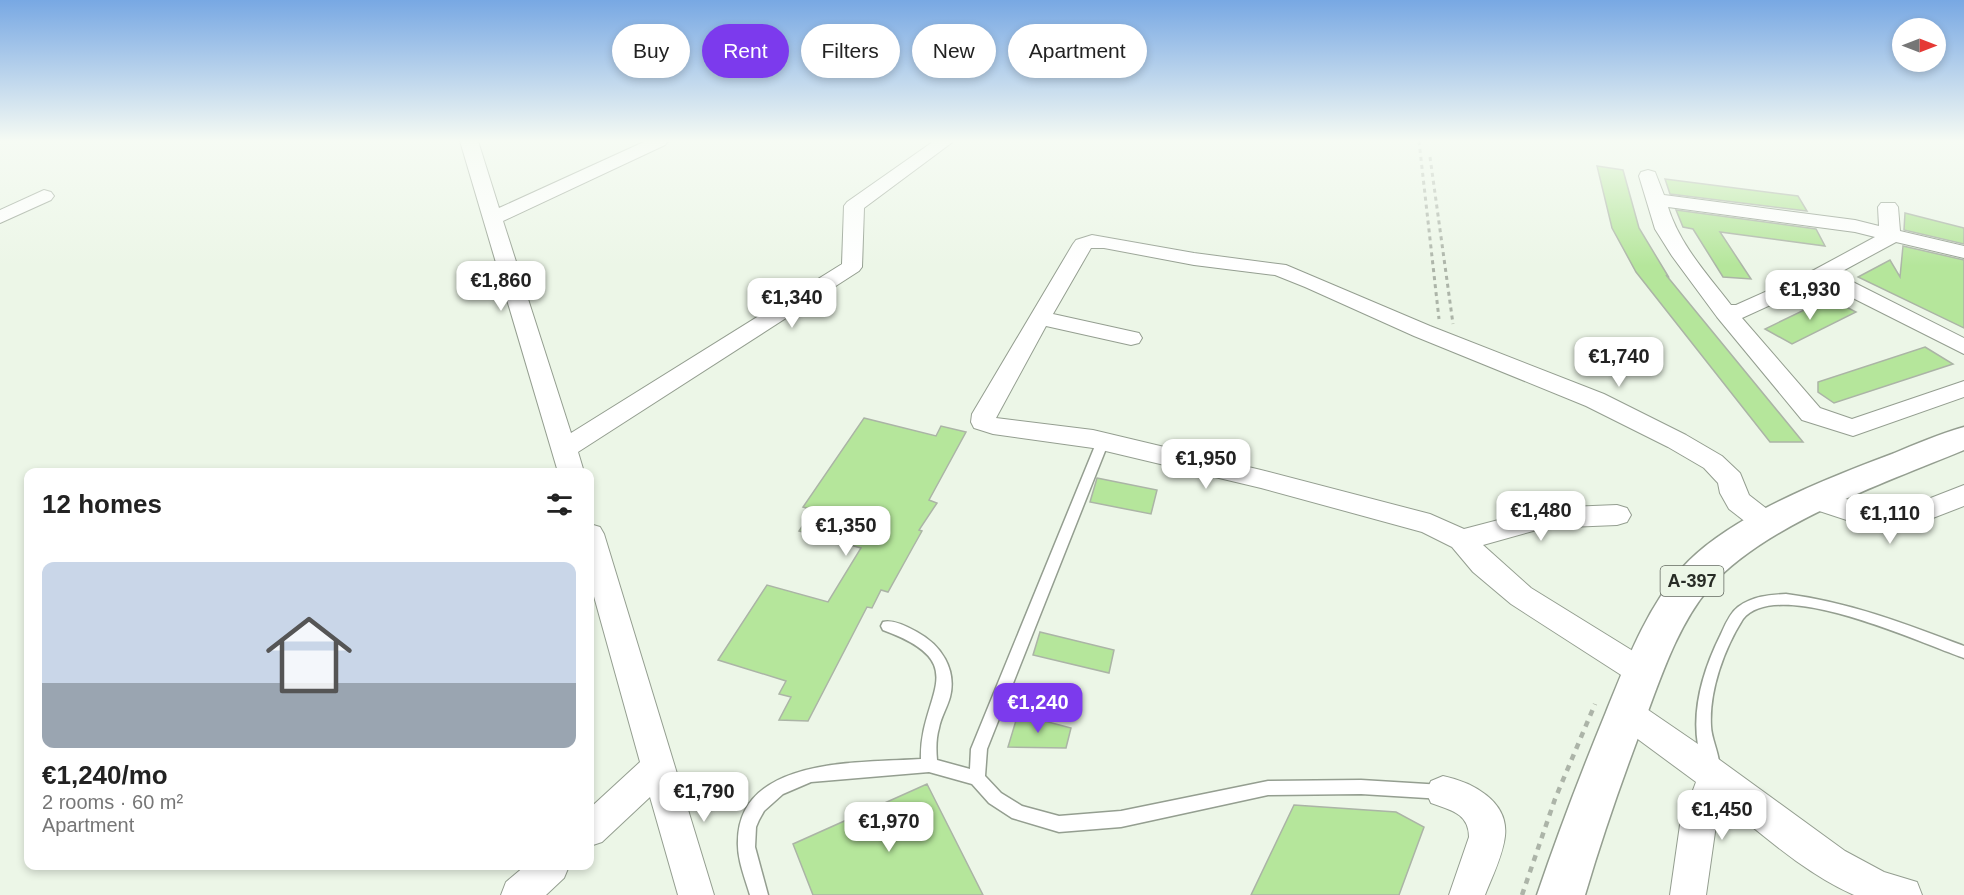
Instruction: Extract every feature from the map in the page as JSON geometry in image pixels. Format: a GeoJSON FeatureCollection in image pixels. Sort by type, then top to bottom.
{"type":"FeatureCollection","features":[{"type":"Feature","properties":{"kind":"main road","name":"A-397"},"geometry":{"type":"LineString","coordinates":[[1561,895],[1583,825],[1643,673],[1673,610],[1689,584],[1710,562],[1766,523],[1813,499],[1964,438]]}},
{"type":"Feature","properties":{"kind":"street"},"geometry":{"type":"LineString","coordinates":[[483,183],[570,468]]}},
{"type":"Feature","properties":{"kind":"street"},"geometry":{"type":"LineString","coordinates":[[494,218],[570,183]]}},
{"type":"Feature","properties":{"kind":"street"},"geometry":{"type":"LineString","coordinates":[[564,449],[852,267],[854,206],[887,183]]}},
{"type":"Feature","properties":{"kind":"street"},"geometry":{"type":"LineString","coordinates":[[1650,183],[1665,229],[1725,312],[1811,414],[1853,428],[1964,389]]}},
{"type":"Feature","properties":{"kind":"street"},"geometry":{"type":"LineString","coordinates":[[0,217],[44,196]]}},
{"type":"Feature","properties":{"kind":"street"},"geometry":{"type":"LineString","coordinates":[[1655,200],[1855,226],[1964,252]]}},
{"type":"Feature","properties":{"kind":"street"},"geometry":{"type":"LineString","coordinates":[[1725,312],[1740,312],[1821,274],[1890,237],[1888,207]]}},
{"type":"Feature","properties":{"kind":"street"},"geometry":{"type":"LineString","coordinates":[[1643,673],[1521,596],[1483,564],[1462,540],[1430,524],[1347,501],[1103,441],[993,426],[983,422],[984,414],[1083,244],[1092,240],[1194,259],[1278,269],[1313,282],[1369,308],[1594,400],[1677,441],[1713,462],[1731,480],[1733,493],[1739,502],[1766,523]]}},
{"type":"Feature","properties":{"kind":"street"},"geometry":{"type":"LineString","coordinates":[[1821,274],[1964,347]]}},
{"type":"Feature","properties":{"kind":"street"},"geometry":{"type":"LineString","coordinates":[[1040,318],[1131,338]]}},
{"type":"Feature","properties":{"kind":"street"},"geometry":{"type":"LineString","coordinates":[[1813,499],[1880,522],[1894,523],[1964,495]]}},
{"type":"Feature","properties":{"kind":"street"},"geometry":{"type":"LineString","coordinates":[[1462,540],[1544,518],[1617,515]]}},
{"type":"Feature","properties":{"kind":"street"},"geometry":{"type":"LineString","coordinates":[[594,547],[696,895]]}},
{"type":"Feature","properties":{"kind":"street"},"geometry":{"type":"LineString","coordinates":[[1627,713],[1777,824],[1852,876],[1877,888],[1904,895]]}},
{"type":"Feature","properties":{"kind":"street"},"geometry":{"type":"LineString","coordinates":[[594,826],[660,766]]}},
{"type":"Feature","properties":{"kind":"street"},"geometry":{"type":"LineString","coordinates":[[1688,895],[1698,825],[1715,776]]}},
{"type":"Feature","properties":{"kind":"street"},"geometry":{"type":"LineString","coordinates":[[1443,792],[1452,793],[1472,803],[1480,811],[1488,829],[1467,895]]}},
{"type":"Feature","properties":{"kind":"street"},"geometry":{"type":"LineString","coordinates":[[519,895],[547,870]]}},
{"type":"Feature","properties":{"kind":"lane"},"geometry":{"type":"LineString","coordinates":[[977,778],[979,749],[1103,441]]}},
{"type":"Feature","properties":{"kind":"lane"},"geometry":{"type":"LineString","coordinates":[[1715,776],[1704,734],[1706,697],[1715,664],[1723,645],[1743,611],[1763,601],[1792,598],[1826,603],[1964,652]]}},
{"type":"Feature","properties":{"kind":"lane"},"geometry":{"type":"LineString","coordinates":[[888,626],[914,635],[930,649],[941,664],[945,678],[943,694],[931,724],[929,765]]}},
{"type":"Feature","properties":{"kind":"lane"},"geometry":{"type":"LineString","coordinates":[[759,895],[747,856],[746,837],[751,819],[761,802],[775,789],[793,780],[811,775],[929,765],[977,778],[995,798],[1018,813],[1059,824],[1121,819],[1268,788],[1361,786],[1443,792]]}},
{"type":"Feature","properties":{"kind":"path"},"geometry":{"type":"LineString","coordinates":[[1424,183],[1433,259],[1448,340]]}},
{"type":"Feature","properties":{"kind":"path"},"geometry":{"type":"LineString","coordinates":[[1433,183],[1448,340]]}},
{"type":"Feature","properties":{"kind":"building"},"geometry":{"type":"Polygon","coordinates":[[[1601,183],[1627,183],[1639,228],[1668,276],[1666,275],[1803,442],[1770,442],[1636,272],[1612,228],[1601,183]]]}},
{"type":"Feature","properties":{"kind":"building"},"geometry":{"type":"Polygon","coordinates":[[[1666,183],[1694,183],[1798,196],[1807,211],[1670,194],[1666,183]]]}},
{"type":"Feature","properties":{"kind":"building"},"geometry":{"type":"Polygon","coordinates":[[[1676,210],[1816,229],[1825,246],[1720,232],[1751,279],[1723,277],[1693,229],[1683,227],[1676,210]]]}},
{"type":"Feature","properties":{"kind":"building"},"geometry":{"type":"Polygon","coordinates":[[[1905,213],[1964,228],[1964,244],[1904,230],[1905,213]]]}},
{"type":"Feature","properties":{"kind":"building"},"geometry":{"type":"Polygon","coordinates":[[[1903,246],[1964,260],[1964,328],[1858,277],[1890,260],[1900,277],[1903,246]]]}},
{"type":"Feature","properties":{"kind":"building"},"geometry":{"type":"Polygon","coordinates":[[[1829,298],[1856,312],[1792,344],[1765,329],[1829,298]]]}},
{"type":"Feature","properties":{"kind":"building"},"geometry":{"type":"Polygon","coordinates":[[[1925,347],[1953,364],[1834,403],[1818,392],[1818,382],[1925,347]]]}},
{"type":"Feature","properties":{"kind":"building"},"geometry":{"type":"Polygon","coordinates":[[[864,418],[936,436],[941,426],[966,432],[929,500],[937,503],[919,530],[922,531],[888,592],[881,590],[872,608],[867,607],[808,721],[779,720],[791,697],[779,694],[786,681],[718,660],[767,585],[828,602],[861,548],[799,531],[813,510],[803,507],[864,418]]]}},
{"type":"Feature","properties":{"kind":"building"},"geometry":{"type":"Polygon","coordinates":[[[1097,478],[1157,490],[1151,514],[1090,502],[1097,478]]]}},
{"type":"Feature","properties":{"kind":"building"},"geometry":{"type":"Polygon","coordinates":[[[1040,632],[1114,650],[1109,673],[1033,655],[1040,632]]]}},
{"type":"Feature","properties":{"kind":"building"},"geometry":{"type":"Polygon","coordinates":[[[1018,714],[1071,728],[1066,748],[1008,747],[1018,714]]]}},
{"type":"Feature","properties":{"kind":"building"},"geometry":{"type":"Polygon","coordinates":[[[927,784],[983,895],[813,895],[793,844],[927,784]]]}},
{"type":"Feature","properties":{"kind":"building"},"geometry":{"type":"Polygon","coordinates":[[[1294,805],[1396,812],[1424,827],[1399,895],[1251,895],[1294,805]]]}}]}
